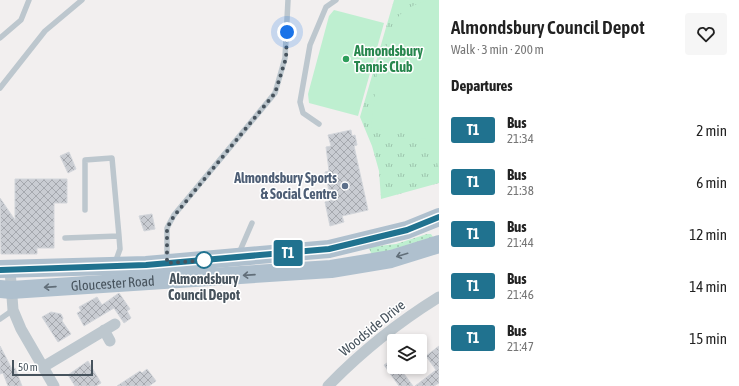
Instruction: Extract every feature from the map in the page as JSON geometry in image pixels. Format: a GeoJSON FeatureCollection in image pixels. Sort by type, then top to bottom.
{"type":"FeatureCollection","features":[{"type":"Feature","properties":{"kind":"main road","name":"Gloucester Road"},"geometry":{"type":"LineString","coordinates":[[5,270],[120,260],[167,263],[329,249],[407,230],[439,217]]}},
{"type":"Feature","properties":{"kind":"main road","name":"Gloucester Road"},"geometry":{"type":"LineString","coordinates":[[5,289],[331,269],[391,259],[439,244]]}},
{"type":"Feature","properties":{"kind":"street"},"geometry":{"type":"LineString","coordinates":[[5,270],[5,289],[22,329],[54,386]]}},
{"type":"Feature","properties":{"kind":"street","name":"Woodside Drive"},"geometry":{"type":"LineString","coordinates":[[328,386],[361,353],[407,317],[439,297]]}},
{"type":"Feature","properties":{"kind":"street"},"geometry":{"type":"LineString","coordinates":[[43,367],[115,324]]}},
{"type":"Feature","properties":{"kind":"street"},"geometry":{"type":"LineString","coordinates":[[104,330],[110,341]]}},
{"type":"Feature","properties":{"kind":"lane"},"geometry":{"type":"LineString","coordinates":[[0,38],[21,20],[29,0]]}},
{"type":"Feature","properties":{"kind":"lane"},"geometry":{"type":"LineString","coordinates":[[0,88],[45,31],[82,0]]}},
{"type":"Feature","properties":{"kind":"lane"},"geometry":{"type":"LineString","coordinates":[[167,263],[167,228],[174,216],[275,93],[286,58],[288,0]]}},
{"type":"Feature","properties":{"kind":"lane"},"geometry":{"type":"LineString","coordinates":[[319,124],[303,113],[300,102],[310,44],[326,7],[336,0]]}},
{"type":"Feature","properties":{"kind":"lane"},"geometry":{"type":"LineString","coordinates":[[85,210],[85,160],[112,158],[120,260]]}},
{"type":"Feature","properties":{"kind":"lane"},"geometry":{"type":"LineString","coordinates":[[237,257],[252,223]]}},
{"type":"Feature","properties":{"kind":"lane"},"geometry":{"type":"LineString","coordinates":[[65,238],[119,236]]}},
{"type":"Feature","properties":{"kind":"lane"},"geometry":{"type":"LineString","coordinates":[[0,320],[14,310]]}},
{"type":"Feature","properties":{"kind":"green space"},"geometry":{"type":"Polygon","coordinates":[[[394,0],[439,0],[439,183],[381,199],[379,171],[372,146],[360,117],[394,0]]]}},
{"type":"Feature","properties":{"kind":"green space"},"geometry":{"type":"Polygon","coordinates":[[[431,0],[439,0],[439,169],[430,140],[416,137],[409,133],[371,129],[379,56],[385,56],[389,34],[402,13],[410,7],[431,0]]]}},
{"type":"Feature","properties":{"kind":"green space","name":"Almondsbury Tennis Club"},"geometry":{"type":"Polygon","coordinates":[[[334,10],[384,23],[358,116],[309,103],[308,94],[329,16],[334,10]]]}},
{"type":"Feature","properties":{"kind":"green space"},"geometry":{"type":"Polygon","coordinates":[[[431,234],[433,237],[375,255],[371,253],[369,248],[396,244],[431,234]]]}},
{"type":"Feature","properties":{"kind":"building","name":"Almondsbury Sports & Social Centre"},"geometry":{"type":"Polygon","coordinates":[[[351,130],[352,136],[355,135],[357,145],[354,146],[368,210],[342,216],[344,222],[330,226],[325,202],[331,200],[325,172],[329,171],[326,147],[331,146],[328,135],[351,130]]]}},
{"type":"Feature","properties":{"kind":"building"},"geometry":{"type":"Polygon","coordinates":[[[69,152],[76,169],[68,173],[60,156],[69,152]]]}},
{"type":"Feature","properties":{"kind":"building"},"geometry":{"type":"Polygon","coordinates":[[[15,179],[67,179],[67,203],[54,203],[54,248],[37,248],[37,254],[1,254],[0,198],[15,220],[15,179]]]}},
{"type":"Feature","properties":{"kind":"building"},"geometry":{"type":"Polygon","coordinates":[[[152,214],[155,229],[144,231],[139,216],[152,214]]]}},
{"type":"Feature","properties":{"kind":"building"},"geometry":{"type":"Polygon","coordinates":[[[119,293],[130,309],[127,311],[131,318],[124,323],[114,308],[84,326],[77,313],[81,311],[79,307],[97,297],[102,305],[119,293]]]}},
{"type":"Feature","properties":{"kind":"building"},"geometry":{"type":"Polygon","coordinates":[[[51,312],[61,314],[63,318],[62,321],[71,334],[58,342],[42,317],[51,312]]]}},
{"type":"Feature","properties":{"kind":"building"},"geometry":{"type":"Polygon","coordinates":[[[0,346],[12,369],[15,368],[22,386],[8,386],[3,373],[0,374],[0,346]]]}},
{"type":"Feature","properties":{"kind":"building"},"geometry":{"type":"Polygon","coordinates":[[[439,346],[439,383],[434,386],[415,386],[436,370],[427,355],[439,346]]]}},
{"type":"Feature","properties":{"kind":"building"},"geometry":{"type":"Polygon","coordinates":[[[88,361],[101,383],[96,386],[75,386],[68,375],[88,361]]]}},
{"type":"Feature","properties":{"kind":"building"},"geometry":{"type":"Polygon","coordinates":[[[147,369],[156,381],[149,386],[117,386],[140,371],[142,373],[147,369]]]}},
{"type":"Feature","properties":{"kind":"building"},"geometry":{"type":"Polygon","coordinates":[[[390,374],[404,374],[413,386],[399,386],[390,374]]]}},
{"type":"Feature","properties":{"kind":"bus line","name":"T1"},"geometry":{"type":"LineString","coordinates":[[0,270],[146,265],[329,249],[407,230],[439,217]]}},
{"type":"Feature","properties":{"kind":"place","name":"Almondsbury Tennis Club"},"geometry":{"type":"Point","coordinates":[346,59]}},
{"type":"Feature","properties":{"kind":"place","name":"Almondsbury Sports & Social Centre"},"geometry":{"type":"Point","coordinates":[345,186]}},
{"type":"Feature","properties":{"kind":"place","name":"Almondsbury Council Depot"},"geometry":{"type":"Point","coordinates":[204,260]}},
{"type":"Feature","properties":{"kind":"route"},"geometry":{"type":"LineString","coordinates":[[204,260],[209,260],[167,263],[167,228],[187,199],[275,93],[286,58],[287,32]]}}]}
